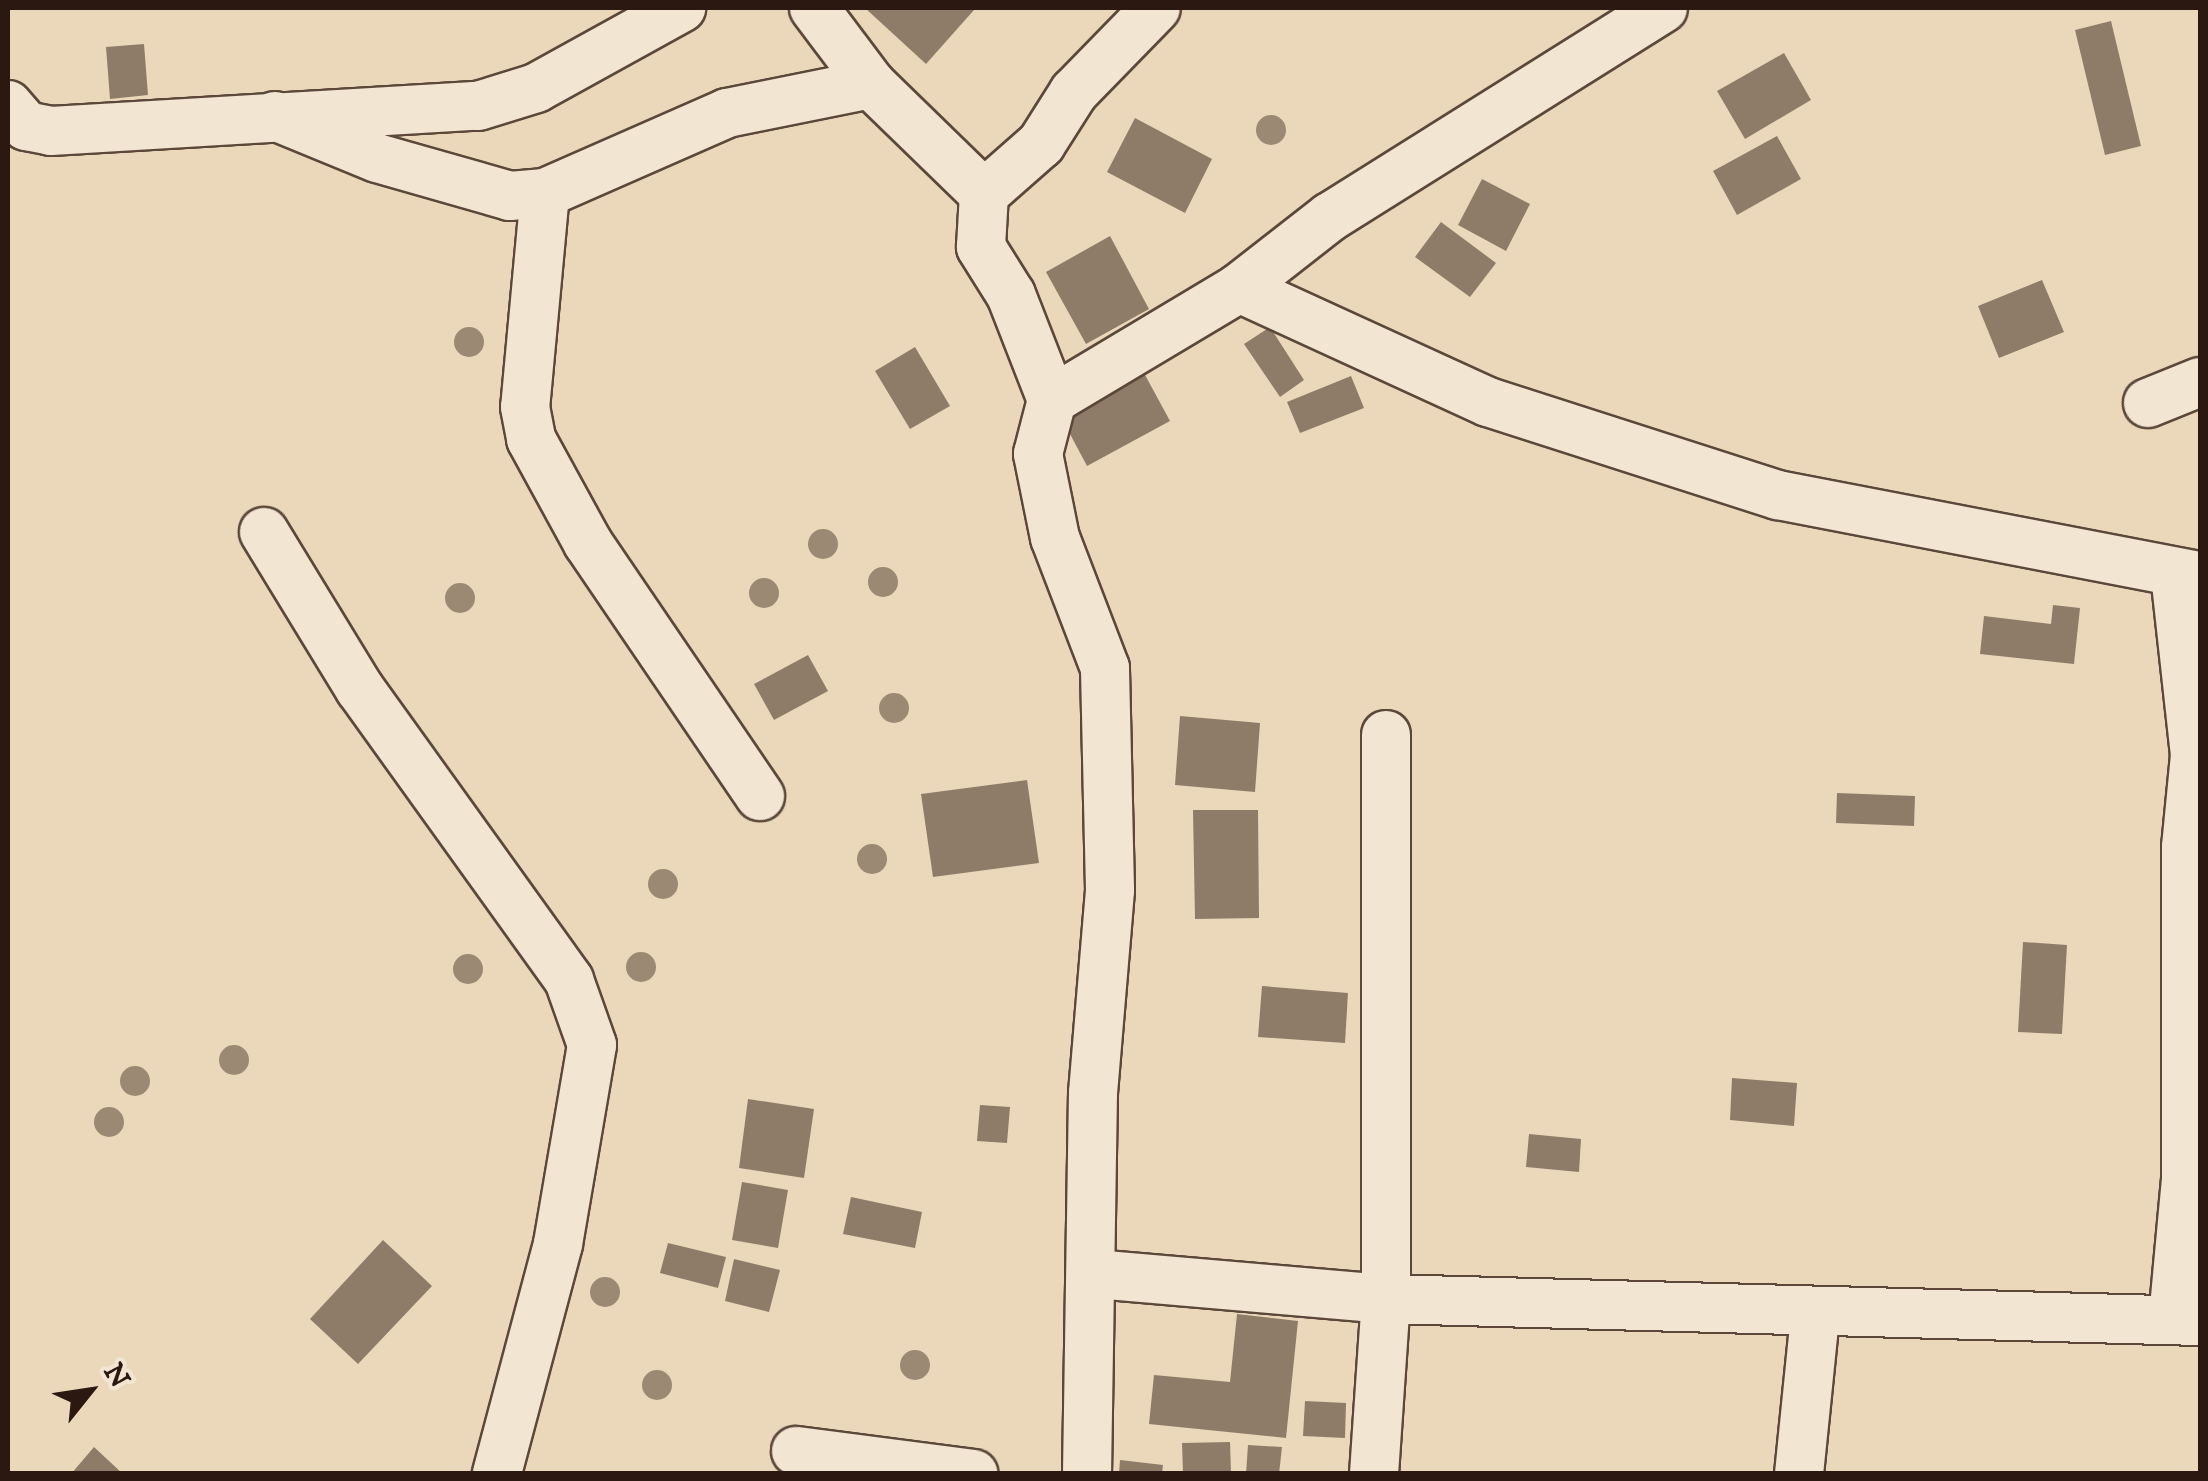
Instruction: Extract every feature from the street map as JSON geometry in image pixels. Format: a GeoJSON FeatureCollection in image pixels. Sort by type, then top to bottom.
{"type":"FeatureCollection","features":[{"type":"Feature","properties":{"kind":"street"},"geometry":{"type":"LineString","coordinates":[[8,105],[26,126],[52,131],[508,102],[681,8]]}},
{"type":"Feature","properties":{"kind":"street"},"geometry":{"type":"LineString","coordinates":[[814,8],[871,84],[984,194]]}},
{"type":"Feature","properties":{"kind":"street"},"geometry":{"type":"LineString","coordinates":[[1087,1474],[1094,1274],[1093,1094],[1110,890],[1105,668],[1055,538],[1038,454],[1052,400],[1011,295],[981,247],[984,194],[1041,144],[1074,92],[1156,8]]}},
{"type":"Feature","properties":{"kind":"street"},"geometry":{"type":"LineString","coordinates":[[1052,400],[1239,288],[1347,206],[1663,8]]}},
{"type":"Feature","properties":{"kind":"street"},"geometry":{"type":"LineString","coordinates":[[274,116],[477,188],[545,193],[727,113],[871,84]]}},
{"type":"Feature","properties":{"kind":"street"},"geometry":{"type":"LineString","coordinates":[[545,193],[525,407],[531,439],[588,542],[760,796]]}},
{"type":"Feature","properties":{"kind":"street"},"geometry":{"type":"LineString","coordinates":[[1094,1274],[1386,1299],[1815,1316],[2187,1320],[2186,847],[2195,755],[2188,576],[1778,494],[1488,402],[1239,288]]}},
{"type":"Feature","properties":{"kind":"street"},"geometry":{"type":"LineString","coordinates":[[2148,402],[2200,382]]}},
{"type":"Feature","properties":{"kind":"street"},"geometry":{"type":"LineString","coordinates":[[264,532],[360,689],[569,980],[592,1045],[558,1244],[497,1474]]}},
{"type":"Feature","properties":{"kind":"street"},"geometry":{"type":"LineString","coordinates":[[1374,1474],[1386,1299],[1386,735]]}},
{"type":"Feature","properties":{"kind":"street"},"geometry":{"type":"LineString","coordinates":[[1799,1474],[1815,1316]]}},
{"type":"Feature","properties":{"kind":"street"},"geometry":{"type":"LineString","coordinates":[[796,1450],[974,1474]]}},
{"type":"Feature","properties":{"kind":"building"},"geometry":{"type":"Polygon","coordinates":[[[865,8],[971,8],[974,10],[926,64],[865,8]]]}},
{"type":"Feature","properties":{"kind":"building"},"geometry":{"type":"Polygon","coordinates":[[[2111,21],[2141,146],[2105,155],[2075,30],[2111,21]]]}},
{"type":"Feature","properties":{"kind":"building"},"geometry":{"type":"Polygon","coordinates":[[[144,44],[148,95],[110,99],[106,47],[144,44]]]}},
{"type":"Feature","properties":{"kind":"building"},"geometry":{"type":"Polygon","coordinates":[[[1784,53],[1811,100],[1745,139],[1717,91],[1784,53]]]}},
{"type":"Feature","properties":{"kind":"building"},"geometry":{"type":"Polygon","coordinates":[[[1135,118],[1212,159],[1185,213],[1107,172],[1135,118]]]}},
{"type":"Feature","properties":{"kind":"building"},"geometry":{"type":"Polygon","coordinates":[[[1777,136],[1801,179],[1737,215],[1713,171],[1777,136]]]}},
{"type":"Feature","properties":{"kind":"building"},"geometry":{"type":"Polygon","coordinates":[[[1482,179],[1530,204],[1506,251],[1458,225],[1482,179]]]}},
{"type":"Feature","properties":{"kind":"building"},"geometry":{"type":"Polygon","coordinates":[[[1441,222],[1496,263],[1470,297],[1415,257],[1441,222]]]}},
{"type":"Feature","properties":{"kind":"building"},"geometry":{"type":"Polygon","coordinates":[[[1110,236],[1149,309],[1086,344],[1046,272],[1110,236]]]}},
{"type":"Feature","properties":{"kind":"building"},"geometry":{"type":"Polygon","coordinates":[[[2042,280],[2064,332],[1999,358],[1978,306],[2042,280]]]}},
{"type":"Feature","properties":{"kind":"building"},"geometry":{"type":"Polygon","coordinates":[[[1270,327],[1304,380],[1280,397],[1244,344],[1270,327]]]}},
{"type":"Feature","properties":{"kind":"building"},"geometry":{"type":"Polygon","coordinates":[[[915,347],[950,406],[910,429],[875,371],[915,347]]]}},
{"type":"Feature","properties":{"kind":"building"},"geometry":{"type":"Polygon","coordinates":[[[1144,373],[1170,421],[1087,466],[1061,417],[1144,373]]]}},
{"type":"Feature","properties":{"kind":"building"},"geometry":{"type":"Polygon","coordinates":[[[1351,376],[1364,408],[1300,433],[1287,402],[1351,376]]]}},
{"type":"Feature","properties":{"kind":"building"},"geometry":{"type":"Polygon","coordinates":[[[2053,605],[2080,608],[2074,664],[1980,654],[1984,616],[2051,624],[2053,605]]]}},
{"type":"Feature","properties":{"kind":"building"},"geometry":{"type":"Polygon","coordinates":[[[808,655],[828,691],[774,720],[754,684],[808,655]]]}},
{"type":"Feature","properties":{"kind":"building"},"geometry":{"type":"Polygon","coordinates":[[[1180,716],[1260,723],[1255,792],[1175,785],[1180,716]]]}},
{"type":"Feature","properties":{"kind":"building"},"geometry":{"type":"Polygon","coordinates":[[[1027,780],[1039,863],[933,877],[921,794],[1027,780]]]}},
{"type":"Feature","properties":{"kind":"building"},"geometry":{"type":"Polygon","coordinates":[[[1837,793],[1915,796],[1914,826],[1836,823],[1837,793]]]}},
{"type":"Feature","properties":{"kind":"building"},"geometry":{"type":"Polygon","coordinates":[[[1193,810],[1258,810],[1259,918],[1195,919],[1193,810]]]}},
{"type":"Feature","properties":{"kind":"building"},"geometry":{"type":"Polygon","coordinates":[[[2023,942],[2067,945],[2062,1034],[2018,1032],[2023,942]]]}},
{"type":"Feature","properties":{"kind":"building"},"geometry":{"type":"Polygon","coordinates":[[[1262,986],[1348,993],[1345,1043],[1258,1037],[1262,986]]]}},
{"type":"Feature","properties":{"kind":"building"},"geometry":{"type":"Polygon","coordinates":[[[1732,1078],[1797,1083],[1794,1126],[1730,1120],[1732,1078]]]}},
{"type":"Feature","properties":{"kind":"building"},"geometry":{"type":"Polygon","coordinates":[[[748,1099],[814,1109],[804,1178],[739,1168],[748,1099]]]}},
{"type":"Feature","properties":{"kind":"building"},"geometry":{"type":"Polygon","coordinates":[[[980,1105],[1010,1107],[1007,1143],[977,1141],[980,1105]]]}},
{"type":"Feature","properties":{"kind":"building"},"geometry":{"type":"Polygon","coordinates":[[[1529,1134],[1581,1139],[1579,1172],[1526,1167],[1529,1134]]]}},
{"type":"Feature","properties":{"kind":"building"},"geometry":{"type":"Polygon","coordinates":[[[742,1182],[788,1190],[778,1248],[732,1240],[742,1182]]]}},
{"type":"Feature","properties":{"kind":"building"},"geometry":{"type":"Polygon","coordinates":[[[851,1197],[922,1212],[915,1248],[843,1234],[851,1197]]]}},
{"type":"Feature","properties":{"kind":"building"},"geometry":{"type":"Polygon","coordinates":[[[383,1240],[432,1286],[358,1364],[310,1319],[383,1240]]]}},
{"type":"Feature","properties":{"kind":"building"},"geometry":{"type":"Polygon","coordinates":[[[668,1243],[726,1257],[718,1288],[660,1273],[668,1243]]]}},
{"type":"Feature","properties":{"kind":"building"},"geometry":{"type":"Polygon","coordinates":[[[734,1259],[780,1270],[769,1312],[725,1301],[734,1259]]]}},
{"type":"Feature","properties":{"kind":"building"},"geometry":{"type":"Polygon","coordinates":[[[1237,1314],[1298,1321],[1286,1438],[1149,1424],[1154,1375],[1230,1382],[1237,1314]]]}},
{"type":"Feature","properties":{"kind":"building"},"geometry":{"type":"Polygon","coordinates":[[[1305,1401],[1346,1403],[1345,1438],[1303,1436],[1305,1401]]]}},
{"type":"Feature","properties":{"kind":"building"},"geometry":{"type":"Polygon","coordinates":[[[1230,1442],[1231,1474],[1183,1474],[1182,1443],[1230,1442]]]}},
{"type":"Feature","properties":{"kind":"building"},"geometry":{"type":"Polygon","coordinates":[[[1248,1445],[1282,1447],[1279,1474],[1246,1474],[1248,1445]]]}},
{"type":"Feature","properties":{"kind":"building"},"geometry":{"type":"Polygon","coordinates":[[[94,1447],[123,1474],[71,1474],[94,1447]]]}},
{"type":"Feature","properties":{"kind":"building"},"geometry":{"type":"Polygon","coordinates":[[[1120,1460],[1163,1465],[1162,1474],[1119,1474],[1120,1460]]]}}]}
